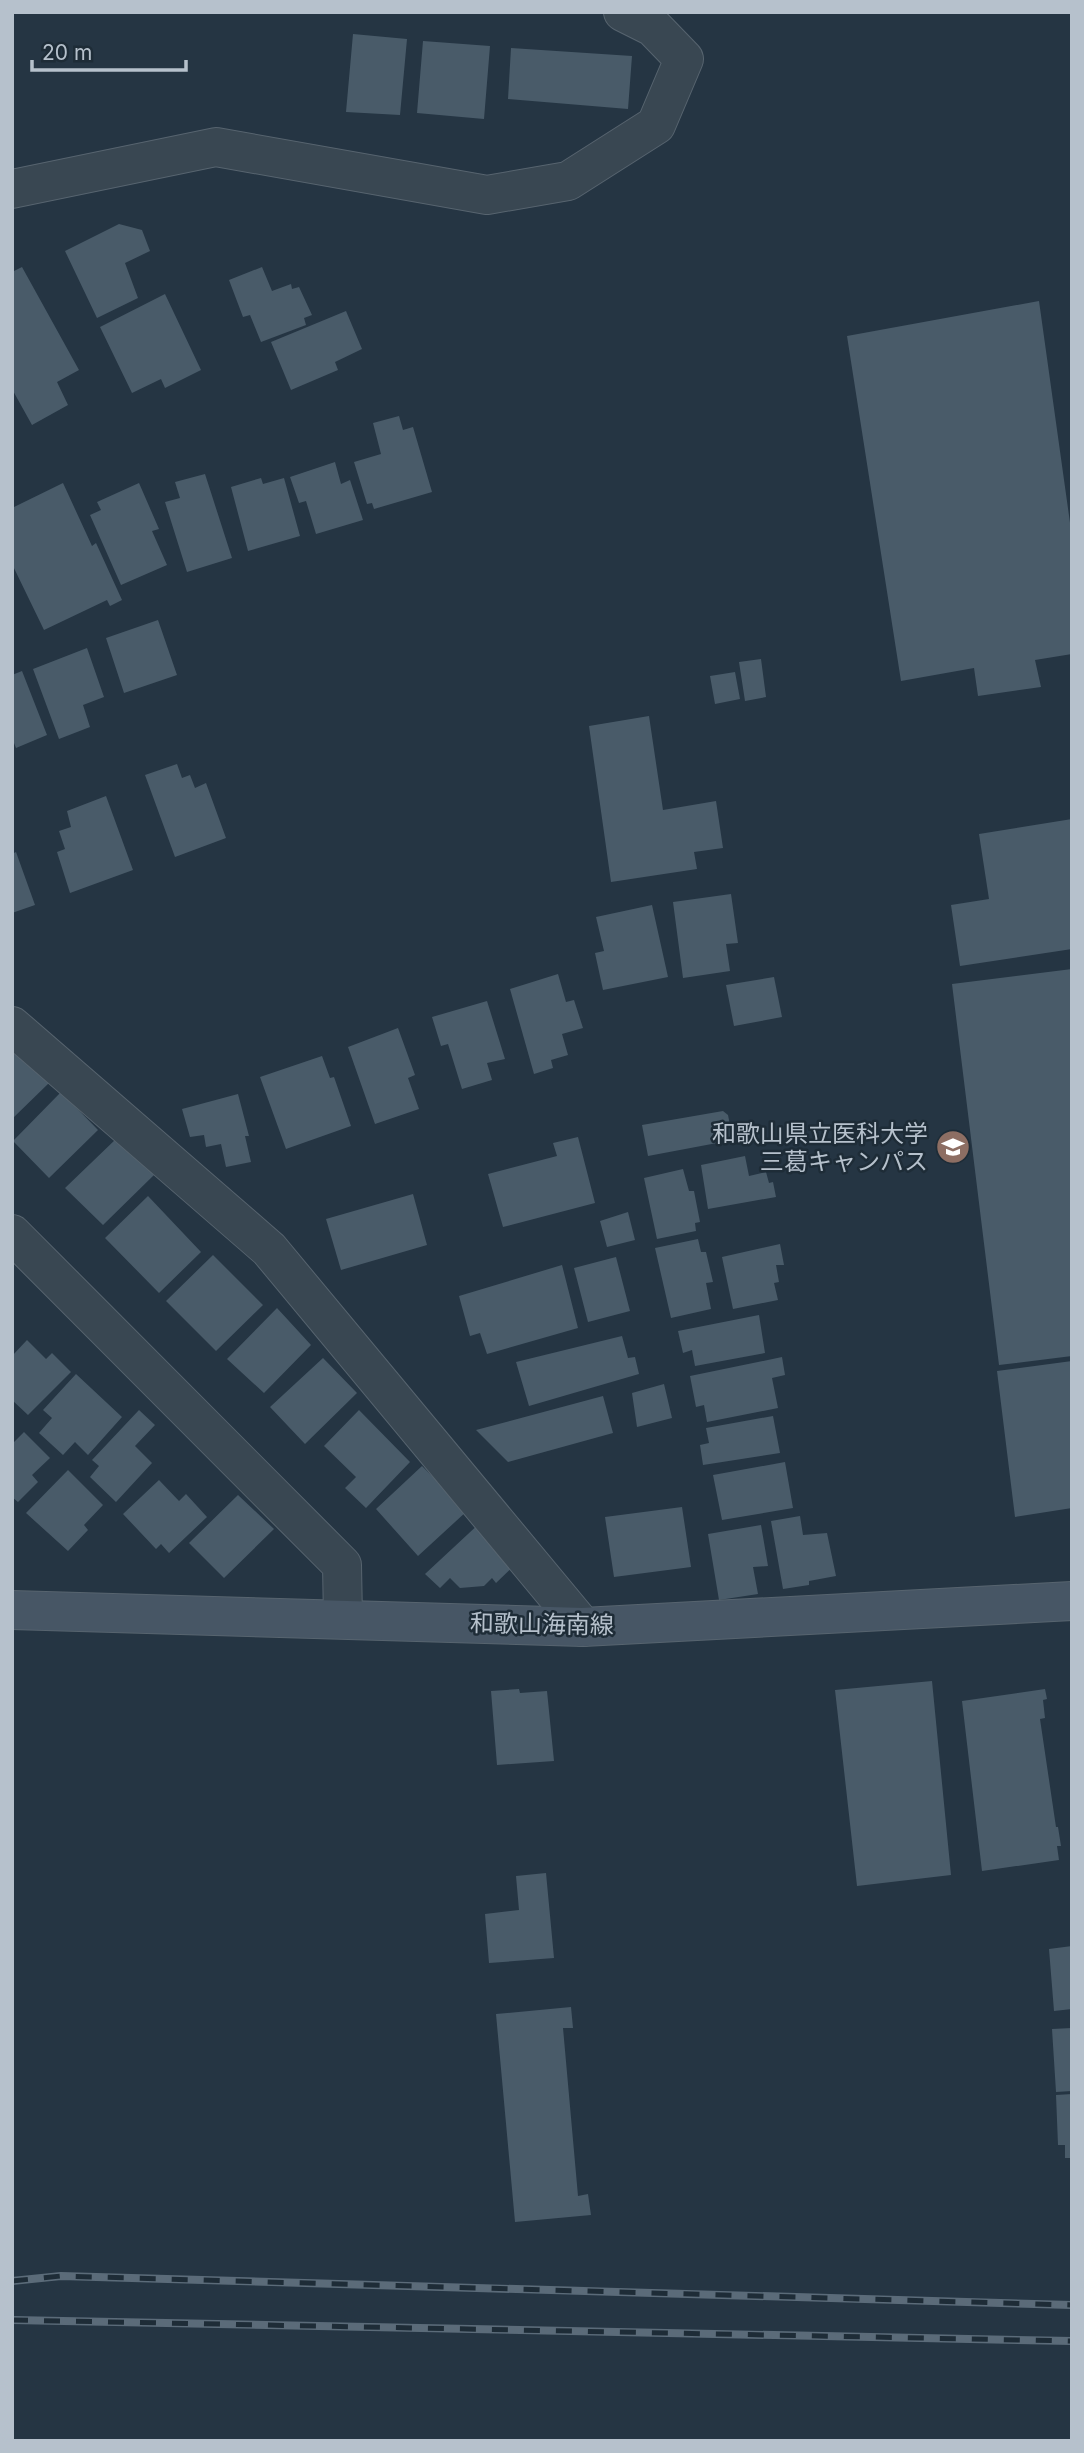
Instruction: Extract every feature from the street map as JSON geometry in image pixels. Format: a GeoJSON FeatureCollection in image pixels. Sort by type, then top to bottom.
{"type":"FeatureCollection","features":[{"type":"Feature","properties":{"kind":"main road","name":"和歌山海南線"},"geometry":{"type":"LineString","coordinates":[[12,1610],[583,1627],[1072,1601]]}},
{"type":"Feature","properties":{"kind":"street"},"geometry":{"type":"LineString","coordinates":[[12,190],[216,146],[487,195],[568,181],[656,125],[684,59],[653,27],[623,12]]}},
{"type":"Feature","properties":{"kind":"street"},"geometry":{"type":"LineString","coordinates":[[12,1026],[268,1249],[583,1627]]}},
{"type":"Feature","properties":{"kind":"street"},"geometry":{"type":"LineString","coordinates":[[12,1234],[342,1565],[343,1619]]}},
{"type":"Feature","properties":{"kind":"building"},"geometry":{"type":"Polygon","coordinates":[[[353,34],[407,39],[400,115],[346,112],[353,34]]]}},
{"type":"Feature","properties":{"kind":"building"},"geometry":{"type":"Polygon","coordinates":[[[423,41],[490,46],[484,119],[417,113],[423,41]]]}},
{"type":"Feature","properties":{"kind":"building"},"geometry":{"type":"Polygon","coordinates":[[[511,48],[632,56],[628,109],[508,99],[511,48]]]}},
{"type":"Feature","properties":{"kind":"building"},"geometry":{"type":"Polygon","coordinates":[[[119,224],[142,230],[150,251],[125,263],[138,298],[97,318],[65,251],[119,224]]]}},
{"type":"Feature","properties":{"kind":"building"},"geometry":{"type":"Polygon","coordinates":[[[22,267],[79,370],[57,382],[68,405],[32,425],[12,389],[12,272],[22,267]]]}},
{"type":"Feature","properties":{"kind":"building"},"geometry":{"type":"Polygon","coordinates":[[[262,267],[272,291],[291,284],[292,289],[299,287],[312,315],[304,318],[306,325],[261,342],[250,315],[243,317],[229,280],[262,267]]]}},
{"type":"Feature","properties":{"kind":"building"},"geometry":{"type":"Polygon","coordinates":[[[165,294],[201,370],[165,388],[161,379],[132,393],[100,327],[165,294]]]}},
{"type":"Feature","properties":{"kind":"building"},"geometry":{"type":"Polygon","coordinates":[[[1039,301],[1072,537],[1072,654],[1035,660],[1041,687],[978,696],[974,668],[901,681],[847,336],[1039,301]]]}},
{"type":"Feature","properties":{"kind":"building"},"geometry":{"type":"Polygon","coordinates":[[[346,311],[362,349],[335,362],[338,370],[291,390],[271,342],[346,311]]]}},
{"type":"Feature","properties":{"kind":"building"},"geometry":{"type":"Polygon","coordinates":[[[399,416],[403,430],[413,427],[432,492],[374,509],[372,503],[367,504],[354,462],[381,454],[373,423],[399,416]]]}},
{"type":"Feature","properties":{"kind":"building"},"geometry":{"type":"Polygon","coordinates":[[[335,462],[341,484],[350,480],[363,520],[316,534],[306,501],[299,503],[290,477],[335,462]]]}},
{"type":"Feature","properties":{"kind":"building"},"geometry":{"type":"Polygon","coordinates":[[[205,474],[232,558],[187,572],[165,502],[180,498],[175,482],[205,474]]]}},
{"type":"Feature","properties":{"kind":"building"},"geometry":{"type":"Polygon","coordinates":[[[261,478],[263,484],[284,478],[300,536],[248,551],[231,487],[261,478]]]}},
{"type":"Feature","properties":{"kind":"building"},"geometry":{"type":"Polygon","coordinates":[[[63,483],[92,546],[96,543],[122,600],[110,606],[107,600],[44,630],[12,564],[12,508],[63,483]]]}},
{"type":"Feature","properties":{"kind":"building"},"geometry":{"type":"Polygon","coordinates":[[[139,483],[159,529],[152,531],[167,565],[121,585],[90,515],[101,510],[97,502],[139,483]]]}},
{"type":"Feature","properties":{"kind":"building"},"geometry":{"type":"Polygon","coordinates":[[[158,620],[177,675],[124,693],[106,638],[158,620]]]}},
{"type":"Feature","properties":{"kind":"building"},"geometry":{"type":"Polygon","coordinates":[[[87,648],[104,697],[83,705],[90,727],[59,739],[33,669],[87,648]]]}},
{"type":"Feature","properties":{"kind":"building"},"geometry":{"type":"Polygon","coordinates":[[[761,659],[766,697],[745,701],[739,662],[761,659]]]}},
{"type":"Feature","properties":{"kind":"building"},"geometry":{"type":"Polygon","coordinates":[[[22,671],[47,735],[16,748],[14,743],[12,744],[12,675],[22,671]]]}},
{"type":"Feature","properties":{"kind":"building"},"geometry":{"type":"Polygon","coordinates":[[[735,672],[740,699],[715,704],[710,676],[735,672]]]}},
{"type":"Feature","properties":{"kind":"building"},"geometry":{"type":"Polygon","coordinates":[[[649,716],[663,810],[716,801],[723,848],[694,852],[697,869],[611,882],[589,726],[649,716]]]}},
{"type":"Feature","properties":{"kind":"building"},"geometry":{"type":"Polygon","coordinates":[[[177,764],[182,778],[190,775],[195,788],[206,783],[226,838],[175,857],[145,775],[177,764]]]}},
{"type":"Feature","properties":{"kind":"building"},"geometry":{"type":"Polygon","coordinates":[[[106,796],[133,870],[70,893],[57,852],[65,849],[59,831],[71,827],[67,811],[106,796]]]}},
{"type":"Feature","properties":{"kind":"building"},"geometry":{"type":"Polygon","coordinates":[[[1072,819],[1072,949],[960,966],[951,905],[989,899],[979,834],[1072,819]]]}},
{"type":"Feature","properties":{"kind":"building"},"geometry":{"type":"Polygon","coordinates":[[[16,852],[35,905],[12,913],[12,854],[16,852]]]}},
{"type":"Feature","properties":{"kind":"building"},"geometry":{"type":"Polygon","coordinates":[[[731,894],[738,943],[726,944],[730,971],[683,978],[673,902],[731,894]]]}},
{"type":"Feature","properties":{"kind":"building"},"geometry":{"type":"Polygon","coordinates":[[[652,905],[668,977],[603,990],[595,953],[604,951],[596,917],[652,905]]]}},
{"type":"Feature","properties":{"kind":"building"},"geometry":{"type":"Polygon","coordinates":[[[1072,969],[1072,1356],[999,1365],[952,984],[1072,969]]]}},
{"type":"Feature","properties":{"kind":"building"},"geometry":{"type":"Polygon","coordinates":[[[558,974],[566,1002],[574,1000],[583,1028],[562,1034],[568,1055],[551,1060],[553,1068],[534,1074],[510,989],[558,974]]]}},
{"type":"Feature","properties":{"kind":"building"},"geometry":{"type":"Polygon","coordinates":[[[774,977],[782,1017],[734,1026],[726,985],[774,977]]]}},
{"type":"Feature","properties":{"kind":"building"},"geometry":{"type":"Polygon","coordinates":[[[487,1001],[505,1059],[487,1063],[492,1080],[462,1089],[448,1044],[441,1046],[432,1017],[487,1001]]]}},
{"type":"Feature","properties":{"kind":"building"},"geometry":{"type":"Polygon","coordinates":[[[398,1028],[415,1075],[408,1078],[419,1109],[375,1124],[348,1047],[398,1028]]]}},
{"type":"Feature","properties":{"kind":"building"},"geometry":{"type":"Polygon","coordinates":[[[12,1047],[50,1082],[12,1119],[12,1047]]]}},
{"type":"Feature","properties":{"kind":"building"},"geometry":{"type":"Polygon","coordinates":[[[322,1056],[330,1078],[334,1077],[351,1126],[286,1149],[260,1077],[322,1056]]]}},
{"type":"Feature","properties":{"kind":"building"},"geometry":{"type":"Polygon","coordinates":[[[61,1092],[98,1130],[49,1178],[13,1141],[61,1092]]]}},
{"type":"Feature","properties":{"kind":"building"},"geometry":{"type":"Polygon","coordinates":[[[238,1094],[249,1136],[245,1136],[251,1162],[226,1167],[221,1144],[206,1147],[204,1135],[190,1137],[182,1109],[238,1094]]]}},
{"type":"Feature","properties":{"kind":"building"},"geometry":{"type":"Polygon","coordinates":[[[723,1111],[728,1115],[733,1140],[648,1156],[642,1125],[723,1111]]]}},
{"type":"Feature","properties":{"kind":"building"},"geometry":{"type":"Polygon","coordinates":[[[578,1137],[595,1203],[503,1227],[488,1174],[557,1156],[553,1143],[578,1137]]]}},
{"type":"Feature","properties":{"kind":"building"},"geometry":{"type":"Polygon","coordinates":[[[117,1138],[154,1175],[103,1225],[65,1188],[117,1138]]]}},
{"type":"Feature","properties":{"kind":"building"},"geometry":{"type":"Polygon","coordinates":[[[745,1156],[749,1176],[766,1172],[769,1183],[773,1182],[776,1197],[708,1209],[701,1165],[745,1156]]]}},
{"type":"Feature","properties":{"kind":"building"},"geometry":{"type":"Polygon","coordinates":[[[683,1169],[689,1191],[694,1191],[700,1222],[695,1223],[696,1231],[657,1239],[644,1178],[683,1169]]]}},
{"type":"Feature","properties":{"kind":"building"},"geometry":{"type":"Polygon","coordinates":[[[413,1194],[427,1245],[341,1270],[326,1219],[413,1194]]]}},
{"type":"Feature","properties":{"kind":"building"},"geometry":{"type":"Polygon","coordinates":[[[148,1196],[201,1252],[159,1293],[105,1238],[148,1196]]]}},
{"type":"Feature","properties":{"kind":"building"},"geometry":{"type":"Polygon","coordinates":[[[628,1212],[635,1240],[607,1247],[600,1221],[628,1212]]]}},
{"type":"Feature","properties":{"kind":"building"},"geometry":{"type":"Polygon","coordinates":[[[698,1239],[701,1252],[706,1252],[713,1282],[706,1283],[711,1309],[671,1318],[655,1248],[698,1239]]]}},
{"type":"Feature","properties":{"kind":"building"},"geometry":{"type":"Polygon","coordinates":[[[780,1244],[784,1265],[776,1265],[779,1282],[774,1283],[778,1300],[733,1309],[722,1257],[780,1244]]]}},
{"type":"Feature","properties":{"kind":"building"},"geometry":{"type":"Polygon","coordinates":[[[213,1255],[263,1305],[216,1351],[166,1301],[213,1255]]]}},
{"type":"Feature","properties":{"kind":"building"},"geometry":{"type":"Polygon","coordinates":[[[616,1257],[630,1311],[588,1322],[574,1268],[616,1257]]]}},
{"type":"Feature","properties":{"kind":"building"},"geometry":{"type":"Polygon","coordinates":[[[562,1265],[578,1328],[487,1354],[480,1333],[470,1336],[459,1296],[562,1265]]]}},
{"type":"Feature","properties":{"kind":"building"},"geometry":{"type":"Polygon","coordinates":[[[277,1308],[311,1345],[264,1393],[227,1359],[277,1308]]]}},
{"type":"Feature","properties":{"kind":"building"},"geometry":{"type":"Polygon","coordinates":[[[759,1315],[765,1353],[695,1366],[692,1350],[683,1353],[678,1331],[759,1315]]]}},
{"type":"Feature","properties":{"kind":"building"},"geometry":{"type":"Polygon","coordinates":[[[622,1336],[628,1358],[635,1357],[639,1374],[529,1406],[516,1362],[622,1336]]]}},
{"type":"Feature","properties":{"kind":"building"},"geometry":{"type":"Polygon","coordinates":[[[27,1340],[46,1359],[52,1353],[71,1372],[28,1415],[12,1400],[12,1356],[27,1340]]]}},
{"type":"Feature","properties":{"kind":"building"},"geometry":{"type":"Polygon","coordinates":[[[782,1357],[785,1375],[772,1378],[778,1408],[707,1422],[704,1405],[696,1407],[690,1376],[782,1357]]]}},
{"type":"Feature","properties":{"kind":"building"},"geometry":{"type":"Polygon","coordinates":[[[323,1358],[357,1393],[305,1444],[270,1407],[323,1358]]]}},
{"type":"Feature","properties":{"kind":"building"},"geometry":{"type":"Polygon","coordinates":[[[1072,1361],[1072,1508],[1015,1517],[997,1371],[1072,1361]]]}},
{"type":"Feature","properties":{"kind":"building"},"geometry":{"type":"Polygon","coordinates":[[[76,1374],[122,1417],[88,1455],[75,1442],[63,1455],[39,1433],[52,1418],[43,1410],[76,1374]]]}},
{"type":"Feature","properties":{"kind":"building"},"geometry":{"type":"Polygon","coordinates":[[[664,1384],[672,1418],[637,1427],[632,1393],[664,1384]]]}},
{"type":"Feature","properties":{"kind":"building"},"geometry":{"type":"Polygon","coordinates":[[[603,1396],[613,1433],[508,1462],[476,1430],[603,1396]]]}},
{"type":"Feature","properties":{"kind":"building"},"geometry":{"type":"Polygon","coordinates":[[[139,1410],[155,1425],[135,1446],[152,1463],[116,1502],[90,1477],[99,1466],[92,1460],[139,1410]]]}},
{"type":"Feature","properties":{"kind":"building"},"geometry":{"type":"Polygon","coordinates":[[[359,1410],[410,1462],[366,1508],[345,1488],[356,1477],[324,1446],[359,1410]]]}},
{"type":"Feature","properties":{"kind":"building"},"geometry":{"type":"Polygon","coordinates":[[[773,1416],[780,1453],[703,1465],[700,1445],[709,1443],[706,1428],[773,1416]]]}},
{"type":"Feature","properties":{"kind":"building"},"geometry":{"type":"Polygon","coordinates":[[[24,1432],[50,1458],[32,1475],[38,1482],[18,1502],[12,1497],[12,1444],[24,1432]]]}},
{"type":"Feature","properties":{"kind":"building"},"geometry":{"type":"Polygon","coordinates":[[[785,1462],[793,1508],[722,1520],[713,1475],[785,1462]]]}},
{"type":"Feature","properties":{"kind":"building"},"geometry":{"type":"Polygon","coordinates":[[[422,1466],[467,1511],[418,1556],[376,1509],[422,1466]]]}},
{"type":"Feature","properties":{"kind":"building"},"geometry":{"type":"Polygon","coordinates":[[[68,1470],[103,1505],[84,1525],[88,1530],[68,1551],[26,1513],[68,1470]]]}},
{"type":"Feature","properties":{"kind":"building"},"geometry":{"type":"Polygon","coordinates":[[[159,1480],[179,1501],[186,1494],[207,1517],[169,1553],[161,1544],[156,1549],[123,1514],[159,1480]]]}},
{"type":"Feature","properties":{"kind":"building"},"geometry":{"type":"Polygon","coordinates":[[[238,1495],[274,1529],[224,1578],[189,1543],[238,1495]]]}},
{"type":"Feature","properties":{"kind":"building"},"geometry":{"type":"Polygon","coordinates":[[[682,1507],[691,1567],[614,1577],[605,1517],[682,1507]]]}},
{"type":"Feature","properties":{"kind":"building"},"geometry":{"type":"Polygon","coordinates":[[[800,1516],[803,1535],[827,1533],[836,1576],[809,1581],[809,1585],[783,1589],[771,1521],[800,1516]]]}},
{"type":"Feature","properties":{"kind":"building"},"geometry":{"type":"Polygon","coordinates":[[[482,1521],[521,1559],[496,1583],[492,1578],[484,1586],[460,1588],[450,1578],[440,1588],[425,1574],[482,1521]]]}},
{"type":"Feature","properties":{"kind":"building"},"geometry":{"type":"Polygon","coordinates":[[[761,1525],[768,1566],[753,1567],[758,1594],[719,1600],[708,1534],[761,1525]]]}},
{"type":"Feature","properties":{"kind":"building"},"geometry":{"type":"Polygon","coordinates":[[[932,1681],[951,1875],[857,1886],[835,1690],[932,1681]]]}},
{"type":"Feature","properties":{"kind":"building"},"geometry":{"type":"Polygon","coordinates":[[[519,1689],[520,1693],[547,1691],[554,1761],[497,1765],[491,1691],[519,1689]]]}},
{"type":"Feature","properties":{"kind":"building"},"geometry":{"type":"Polygon","coordinates":[[[1045,1689],[1045,1718],[1040,1719],[1061,1846],[1057,1846],[1059,1860],[982,1871],[962,1701],[1045,1689]]]}},
{"type":"Feature","properties":{"kind":"building"},"geometry":{"type":"Polygon","coordinates":[[[546,1873],[554,1958],[489,1963],[485,1914],[519,1910],[516,1876],[546,1873]]]}},
{"type":"Feature","properties":{"kind":"building"},"geometry":{"type":"Polygon","coordinates":[[[1072,1946],[1072,2009],[1054,2011],[1049,1949],[1072,1946]]]}},
{"type":"Feature","properties":{"kind":"building"},"geometry":{"type":"Polygon","coordinates":[[[571,2007],[573,2028],[563,2028],[578,2196],[588,2194],[591,2215],[515,2222],[496,2014],[571,2007]]]}},
{"type":"Feature","properties":{"kind":"building"},"geometry":{"type":"Polygon","coordinates":[[[1072,2028],[1072,2091],[1056,2092],[1052,2029],[1072,2028]]]}},
{"type":"Feature","properties":{"kind":"building"},"geometry":{"type":"Polygon","coordinates":[[[1072,2094],[1072,2158],[1065,2158],[1065,2145],[1058,2145],[1056,2095],[1072,2094]]]}},
{"type":"Feature","properties":{"kind":"railway"},"geometry":{"type":"LineString","coordinates":[[12,2281],[61,2276],[1072,2305]]}},
{"type":"Feature","properties":{"kind":"railway"},"geometry":{"type":"LineString","coordinates":[[12,2320],[1072,2341]]}},
{"type":"Feature","properties":{"kind":"place","name":"和歌山県立医科大学 三葛キャンパス"},"geometry":{"type":"Point","coordinates":[953,1147]}}]}
